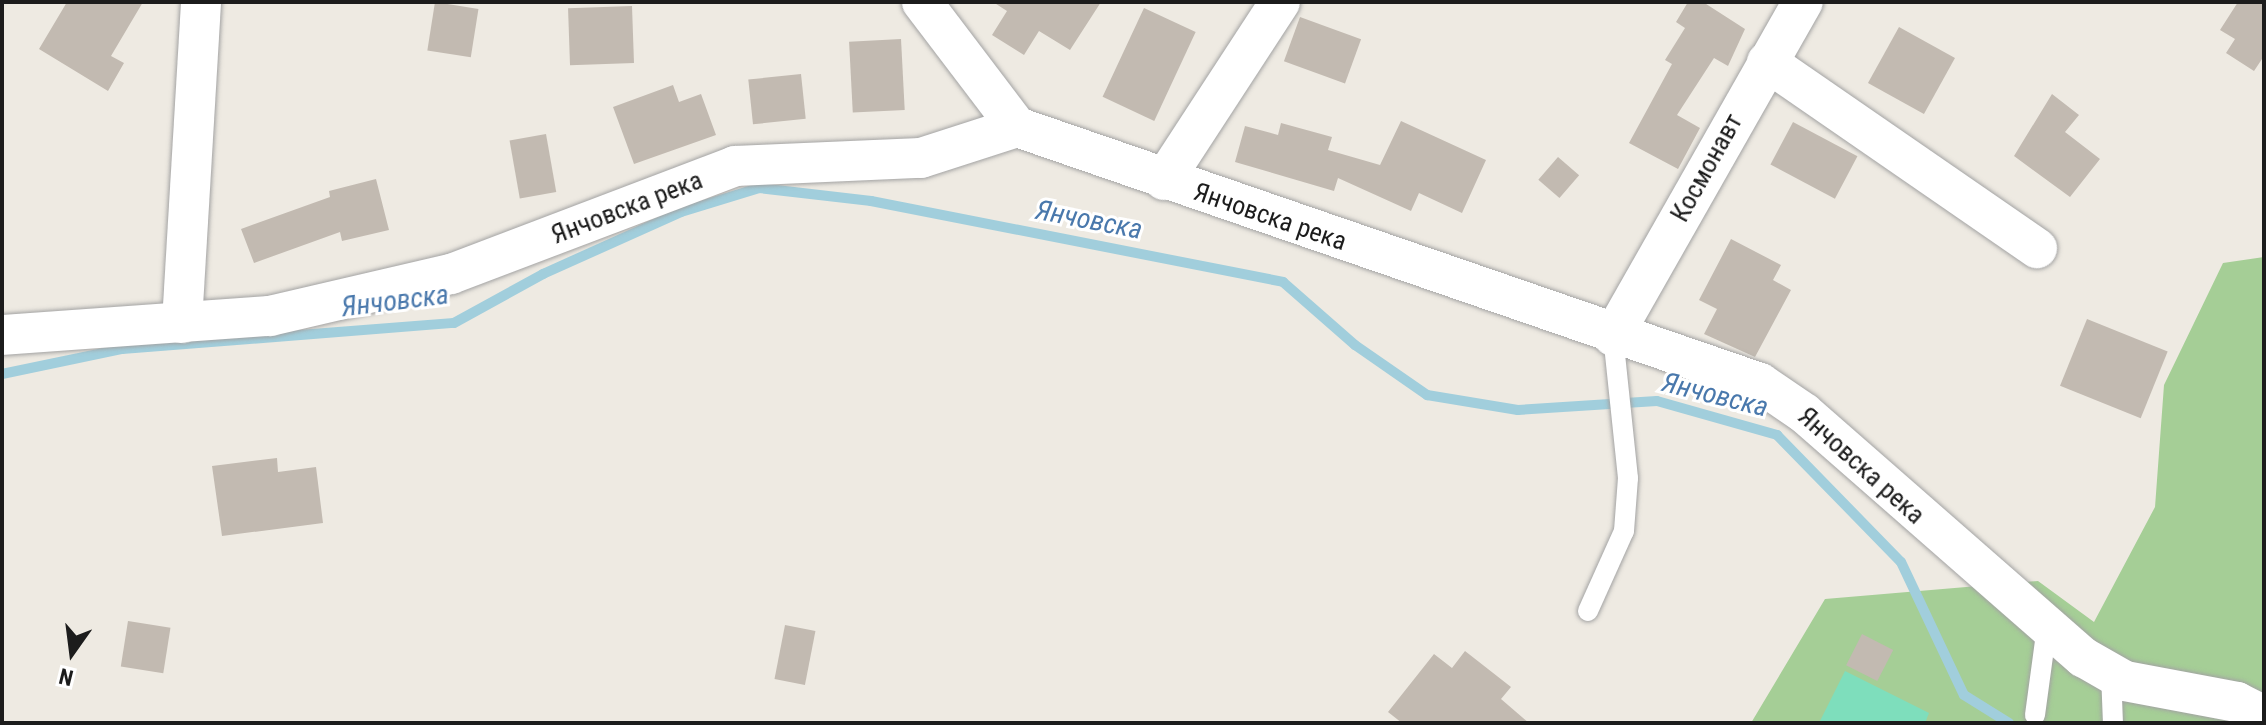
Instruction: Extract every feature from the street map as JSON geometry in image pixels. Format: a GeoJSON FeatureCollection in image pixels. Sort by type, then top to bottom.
{"type":"FeatureCollection","features":[{"type":"Feature","properties":{"kind":"street"},"geometry":{"type":"LineString","coordinates":[[182,323],[201,2]]}},
{"type":"Feature","properties":{"kind":"street"},"geometry":{"type":"LineString","coordinates":[[922,2],[1017,127]]}},
{"type":"Feature","properties":{"kind":"street"},"geometry":{"type":"LineString","coordinates":[[1164,180],[1280,2]]}},
{"type":"Feature","properties":{"kind":"street","name":"Космонавт"},"geometry":{"type":"LineString","coordinates":[[1613,336],[1803,2]]}},
{"type":"Feature","properties":{"kind":"street"},"geometry":{"type":"LineString","coordinates":[[1767,62],[2037,248]]}},
{"type":"Feature","properties":{"kind":"street","name":"Янчовска река"},"geometry":{"type":"LineString","coordinates":[[2,335],[270,316],[451,274],[735,166],[921,158],[1017,127],[1613,336],[1760,383],[1782,398],[2047,626],[2111,672],[2237,702],[2264,716]]}},
{"type":"Feature","properties":{"kind":"lane"},"geometry":{"type":"LineString","coordinates":[[1588,611],[1624,531],[1628,478],[1615,383],[1613,336]]}},
{"type":"Feature","properties":{"kind":"lane"},"geometry":{"type":"LineString","coordinates":[[2035,715],[2047,626]]}},
{"type":"Feature","properties":{"kind":"lane"},"geometry":{"type":"LineString","coordinates":[[2111,672],[2113,723]]}},
{"type":"Feature","properties":{"kind":"green space"},"geometry":{"type":"Polygon","coordinates":[[[2264,257],[2264,723],[1751,723],[1825,599],[2038,581],[2094,622],[2155,507],[2164,385],[2223,263],[2264,257]]]}},
{"type":"Feature","properties":{"kind":"green space"},"geometry":{"type":"Polygon","coordinates":[[[1845,671],[1929,713],[1925,723],[1819,723],[1845,671]]]}},
{"type":"Feature","properties":{"kind":"building"},"geometry":{"type":"Polygon","coordinates":[[[67,2],[143,2],[111,56],[124,63],[108,91],[39,49],[67,2]]]}},
{"type":"Feature","properties":{"kind":"building"},"geometry":{"type":"Polygon","coordinates":[[[435,2],[478,9],[471,57],[427,50],[435,2]]]}},
{"type":"Feature","properties":{"kind":"building"},"geometry":{"type":"Polygon","coordinates":[[[993,2],[1101,2],[1070,50],[1039,31],[1024,55],[992,35],[1007,11],[993,2]]]}},
{"type":"Feature","properties":{"kind":"building"},"geometry":{"type":"Polygon","coordinates":[[[1688,2],[1703,2],[1745,29],[1728,66],[1714,58],[1677,115],[1700,128],[1678,169],[1629,143],[1672,64],[1665,60],[1685,28],[1676,22],[1688,2]]]}},
{"type":"Feature","properties":{"kind":"building"},"geometry":{"type":"Polygon","coordinates":[[[2238,2],[2264,2],[2264,56],[2254,71],[2226,53],[2235,39],[2220,30],[2238,2]]]}},
{"type":"Feature","properties":{"kind":"building"},"geometry":{"type":"Polygon","coordinates":[[[632,6],[634,63],[570,65],[568,8],[632,6]]]}},
{"type":"Feature","properties":{"kind":"building"},"geometry":{"type":"Polygon","coordinates":[[[1144,8],[1196,32],[1154,121],[1103,97],[1144,8]]]}},
{"type":"Feature","properties":{"kind":"building"},"geometry":{"type":"Polygon","coordinates":[[[1300,17],[1361,39],[1345,83],[1284,61],[1300,17]]]}},
{"type":"Feature","properties":{"kind":"building"},"geometry":{"type":"Polygon","coordinates":[[[1899,27],[1955,58],[1924,114],[1868,83],[1899,27]]]}},
{"type":"Feature","properties":{"kind":"building"},"geometry":{"type":"Polygon","coordinates":[[[901,39],[905,110],[853,113],[849,42],[901,39]]]}},
{"type":"Feature","properties":{"kind":"building"},"geometry":{"type":"Polygon","coordinates":[[[801,74],[806,119],[753,124],[748,80],[801,74]]]}},
{"type":"Feature","properties":{"kind":"building"},"geometry":{"type":"Polygon","coordinates":[[[673,85],[679,102],[701,94],[716,135],[634,164],[613,107],[673,85]]]}},
{"type":"Feature","properties":{"kind":"building"},"geometry":{"type":"Polygon","coordinates":[[[2052,94],[2079,115],[2065,132],[2100,159],[2070,197],[2014,156],[2052,94]]]}},
{"type":"Feature","properties":{"kind":"building"},"geometry":{"type":"Polygon","coordinates":[[[1401,121],[1486,160],[1462,213],[1419,193],[1411,211],[1338,178],[1334,191],[1235,162],[1245,126],[1278,135],[1281,123],[1332,137],[1328,150],[1380,165],[1401,121]]]}},
{"type":"Feature","properties":{"kind":"building"},"geometry":{"type":"Polygon","coordinates":[[[1793,122],[1857,156],[1835,199],[1770,164],[1793,122]]]}},
{"type":"Feature","properties":{"kind":"building"},"geometry":{"type":"Polygon","coordinates":[[[546,134],[556,192],[520,199],[510,140],[546,134]]]}},
{"type":"Feature","properties":{"kind":"building"},"geometry":{"type":"Polygon","coordinates":[[[1558,157],[1579,175],[1559,198],[1538,180],[1558,157]]]}},
{"type":"Feature","properties":{"kind":"building"},"geometry":{"type":"Polygon","coordinates":[[[376,179],[389,230],[342,241],[340,232],[254,263],[241,229],[330,197],[329,191],[376,179]]]}},
{"type":"Feature","properties":{"kind":"building"},"geometry":{"type":"Polygon","coordinates":[[[1731,239],[1781,265],[1773,280],[1791,290],[1755,357],[1704,334],[1717,309],[1699,300],[1731,239]]]}},
{"type":"Feature","properties":{"kind":"building"},"geometry":{"type":"Polygon","coordinates":[[[2087,319],[2168,352],[2141,418],[2060,386],[2087,319]]]}},
{"type":"Feature","properties":{"kind":"building"},"geometry":{"type":"Polygon","coordinates":[[[277,458],[278,472],[316,467],[323,523],[222,536],[212,466],[277,458]]]}},
{"type":"Feature","properties":{"kind":"building"},"geometry":{"type":"Polygon","coordinates":[[[128,621],[170,628],[163,673],[121,666],[128,621]]]}},
{"type":"Feature","properties":{"kind":"building"},"geometry":{"type":"Polygon","coordinates":[[[785,625],[815,631],[805,685],[775,679],[785,625]]]}},
{"type":"Feature","properties":{"kind":"building"},"geometry":{"type":"Polygon","coordinates":[[[1862,634],[1893,650],[1877,681],[1846,665],[1862,634]]]}},
{"type":"Feature","properties":{"kind":"building"},"geometry":{"type":"Polygon","coordinates":[[[1465,651],[1511,687],[1501,699],[1529,723],[1402,723],[1388,712],[1434,654],[1452,668],[1465,651]]]}},
{"type":"Feature","properties":{"kind":"waterway","name":"Янчовска"},"geometry":{"type":"LineString","coordinates":[[2,374],[122,349],[454,323],[543,274],[681,212],[759,188],[871,201],[1283,282],[1355,345],[1427,395],[1518,410],[1657,401],[1777,435],[1901,562],[1964,695],[2009,723]]}}]}
